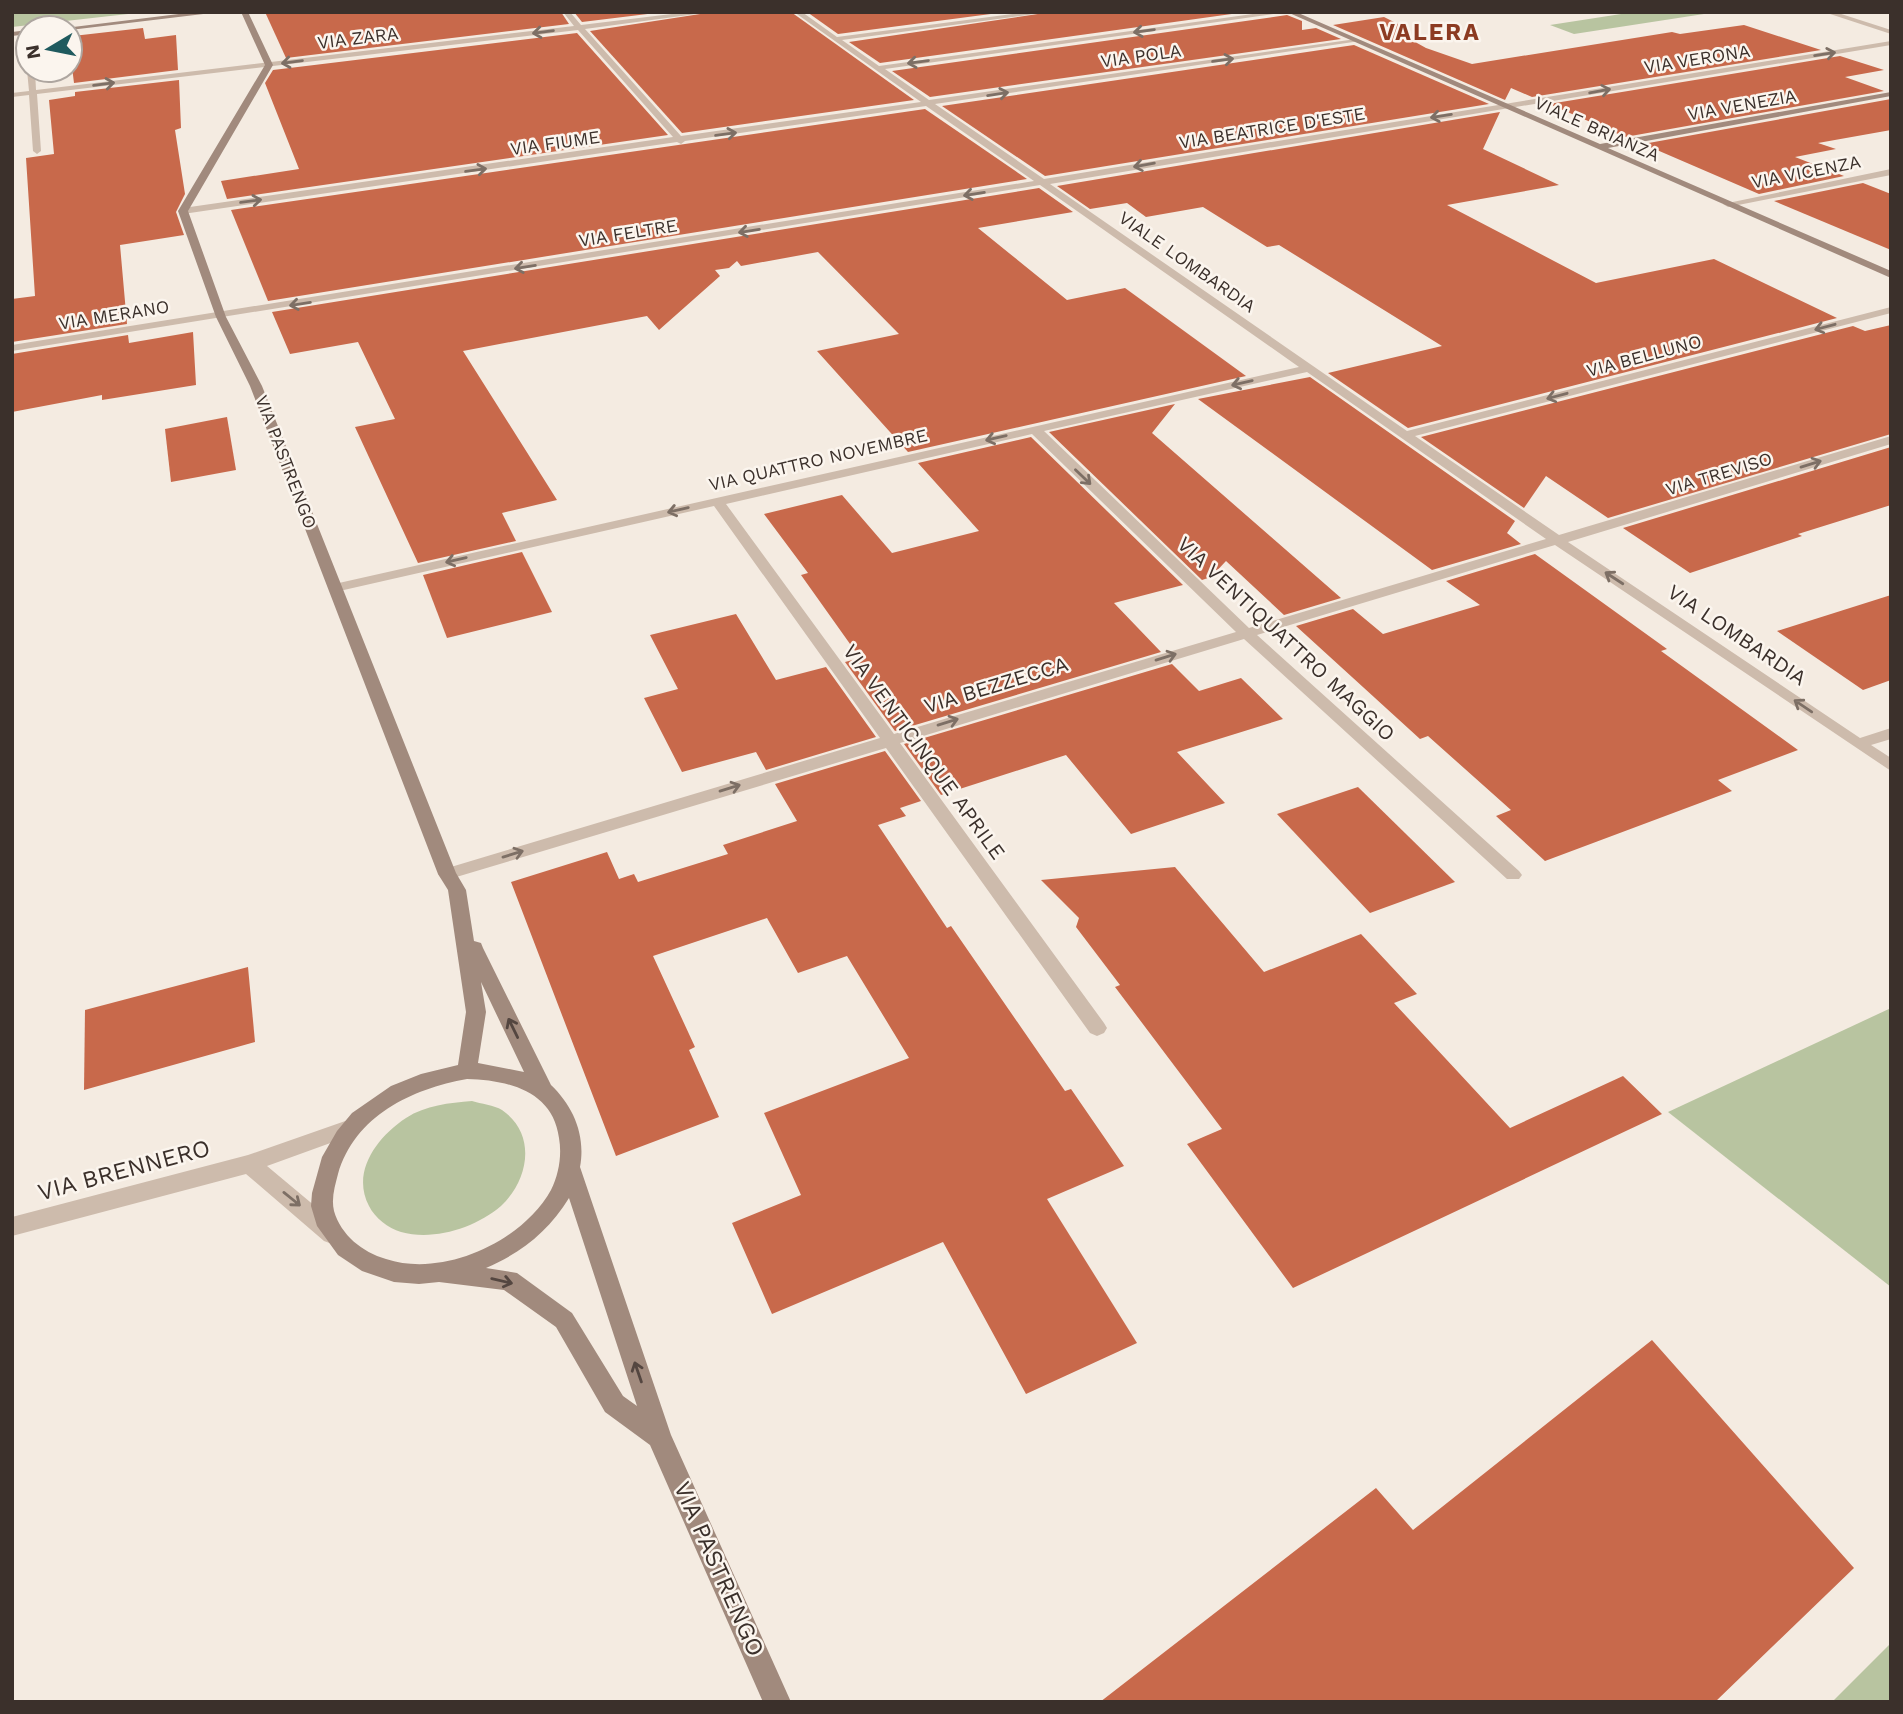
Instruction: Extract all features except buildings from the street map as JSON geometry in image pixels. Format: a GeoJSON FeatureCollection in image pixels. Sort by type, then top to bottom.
{"type":"FeatureCollection","features":[{"type":"Feature","properties":{"kind":"street"},"geometry":{"type":"LineString","coordinates":[[84,26],[217,12]]}},
{"type":"Feature","properties":{"kind":"street"},"geometry":{"type":"LineString","coordinates":[[183,211],[269,65],[244,12]]}},
{"type":"Feature","properties":{"kind":"street"},"geometry":{"type":"LineString","coordinates":[[566,12],[681,141]]}},
{"type":"Feature","properties":{"kind":"street","name":"VIA ZARA"},"geometry":{"type":"LineString","coordinates":[[12,95],[708,12]]}},
{"type":"Feature","properties":{"kind":"street","name":"VIALE LOMBARDIA"},"geometry":{"type":"LineString","coordinates":[[797,12],[1558,541]]}},
{"type":"Feature","properties":{"kind":"street"},"geometry":{"type":"LineString","coordinates":[[835,39],[1046,12]]}},
{"type":"Feature","properties":{"kind":"street"},"geometry":{"type":"LineString","coordinates":[[878,68],[1284,12]]}},
{"type":"Feature","properties":{"kind":"street","name":"VIALE BRIANZA"},"geometry":{"type":"LineString","coordinates":[[1290,12],[1891,275]]}},
{"type":"Feature","properties":{"kind":"street"},"geometry":{"type":"LineString","coordinates":[[1827,12],[1891,32]]}},
{"type":"Feature","properties":{"kind":"street","name":"VIA POLA"},"geometry":{"type":"LineString","coordinates":[[931,104],[1356,41]]}},
{"type":"Feature","properties":{"kind":"street","name":"VIA VERONA"},"geometry":{"type":"LineString","coordinates":[[1509,106],[1891,43]]}},
{"type":"Feature","properties":{"kind":"street"},"geometry":{"type":"LineString","coordinates":[[32,84],[37,151]]}},
{"type":"Feature","properties":{"kind":"street","name":"VIA VENEZIA"},"geometry":{"type":"LineString","coordinates":[[1599,147],[1891,94]]}},
{"type":"Feature","properties":{"kind":"street","name":"VIA FIUME"},"geometry":{"type":"LineString","coordinates":[[183,211],[931,104]]}},
{"type":"Feature","properties":{"kind":"street","name":"VIA BEATRICE D'ESTE"},"geometry":{"type":"LineString","coordinates":[[1041,183],[1509,106]]}},
{"type":"Feature","properties":{"kind":"street","name":"VIA VICENZA"},"geometry":{"type":"LineString","coordinates":[[1728,204],[1891,172]]}},
{"type":"Feature","properties":{"kind":"street","name":"VIA FELTRE"},"geometry":{"type":"LineString","coordinates":[[221,317],[1041,183]]}},
{"type":"Feature","properties":{"kind":"street","name":"VIA PASTRENGO"},"geometry":{"type":"LineString","coordinates":[[183,211],[221,317],[256,386],[447,874],[457,890],[476,1012],[467,1071]]}},
{"type":"Feature","properties":{"kind":"street","name":"VIA BELLUNO"},"geometry":{"type":"LineString","coordinates":[[1406,435],[1891,310]]}},
{"type":"Feature","properties":{"kind":"street","name":"VIA MERANO"},"geometry":{"type":"LineString","coordinates":[[12,348],[221,317]]}},
{"type":"Feature","properties":{"kind":"street","name":"VIA QUATTRO NOVEMBRE"},"geometry":{"type":"LineString","coordinates":[[335,587],[1308,368]]}},
{"type":"Feature","properties":{"kind":"street","name":"VIA VENTIQUATTRO MAGGIO"},"geometry":{"type":"LineString","coordinates":[[1034,429],[1246,632],[1513,875]]}},
{"type":"Feature","properties":{"kind":"street","name":"VIA TREVISO"},"geometry":{"type":"LineString","coordinates":[[1558,541],[1891,440]]}},
{"type":"Feature","properties":{"kind":"street","name":"VIA VENTICINQUE APRILE"},"geometry":{"type":"LineString","coordinates":[[717,501],[1097,1028]]}},
{"type":"Feature","properties":{"kind":"street","name":"VIA BEZZECCA"},"geometry":{"type":"LineString","coordinates":[[447,874],[1246,632],[1558,541]]}},
{"type":"Feature","properties":{"kind":"street","name":"VIA LOMBARDIA"},"geometry":{"type":"LineString","coordinates":[[1558,541],[1891,766]]}},
{"type":"Feature","properties":{"kind":"street"},"geometry":{"type":"LineString","coordinates":[[1859,744],[1891,733]]}},
{"type":"Feature","properties":{"kind":"street","name":"VIA PASTRENGO"},"geometry":{"type":"LineString","coordinates":[[464,927],[543,1090]]}},
{"type":"Feature","properties":{"kind":"street"},"geometry":{"type":"LineString","coordinates":[[333,1236],[321,1204],[329,1160],[351,1127],[379,1102],[419,1082],[467,1071],[510,1075],[543,1090],[563,1112],[572,1143],[570,1169],[554,1204],[513,1245],[480,1262],[435,1274]]}},
{"type":"Feature","properties":{"kind":"street","name":"VIA BRENNERO"},"geometry":{"type":"LineString","coordinates":[[12,1227],[249,1164],[351,1127]]}},
{"type":"Feature","properties":{"kind":"street"},"geometry":{"type":"LineString","coordinates":[[249,1164],[297,1203],[350,1255],[386,1271],[509,1280],[564,1320],[614,1404],[660,1437]]}},
{"type":"Feature","properties":{"kind":"street","name":"VIA PASTRENGO"},"geometry":{"type":"LineString","coordinates":[[570,1169],[660,1437],[777,1702]]}},
{"type":"Feature","properties":{"kind":"green space"},"geometry":{"type":"Polygon","coordinates":[[[12,12],[146,12],[84,19],[84,14],[14,14],[12,27],[12,12]]]}},
{"type":"Feature","properties":{"kind":"green space"},"geometry":{"type":"Polygon","coordinates":[[[1634,12],[1717,12],[1574,34],[1550,25],[1634,12]]]}},
{"type":"Feature","properties":{"kind":"green space"},"geometry":{"type":"Polygon","coordinates":[[[1891,1008],[1891,1287],[1668,1112],[1891,1008]]]}},
{"type":"Feature","properties":{"kind":"green space"},"geometry":{"type":"Polygon","coordinates":[[[472,1101],[502,1110],[521,1131],[525,1157],[523,1171],[511,1195],[491,1214],[454,1231],[414,1234],[401,1232],[387,1225],[369,1206],[364,1193],[365,1168],[377,1145],[395,1126],[422,1110],[472,1101]]]}},
{"type":"Feature","properties":{"kind":"green space"},"geometry":{"type":"Polygon","coordinates":[[[1891,1643],[1891,1702],[1832,1702],[1891,1643]]]}},
{"type":"Feature","properties":{"kind":"district","name":"VALERA"},"geometry":{"type":"Point","coordinates":[1430,32]}}]}
